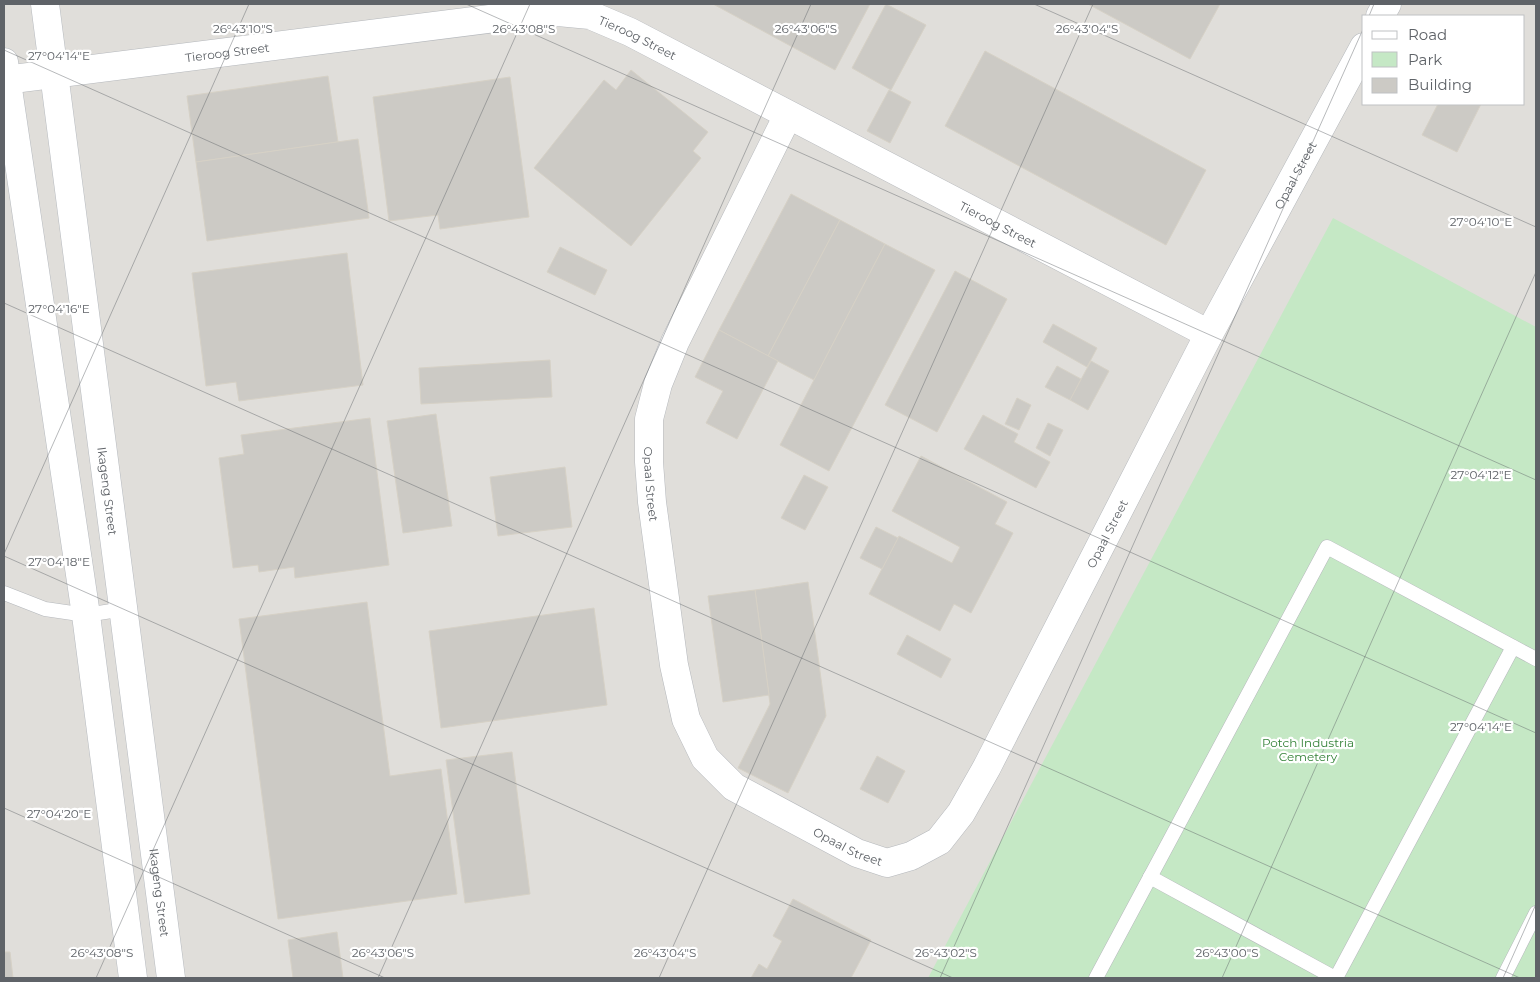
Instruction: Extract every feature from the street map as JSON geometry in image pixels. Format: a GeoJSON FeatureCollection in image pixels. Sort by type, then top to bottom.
{"type":"FeatureCollection","features":[{"type":"Feature","properties":{"kind":"street","name":"Ikageng Street"},"geometry":{"type":"LineString","coordinates":[[45,4],[171,978]]}},
{"type":"Feature","properties":{"kind":"street"},"geometry":{"type":"LineString","coordinates":[[1381,15],[1387,4]]}},
{"type":"Feature","properties":{"kind":"street","name":"Tieroog Street"},"geometry":{"type":"LineString","coordinates":[[4,74],[55,74],[558,12],[590,15],[630,32],[1209,334]]}},
{"type":"Feature","properties":{"kind":"street","name":"Opaal Street"},"geometry":{"type":"LineString","coordinates":[[788,115],[675,342],[658,384],[649,420],[649,462],[674,665],[686,719],[705,758],[734,787],[834,842],[857,853],[886,863],[911,856],[939,841],[961,813],[987,767],[1209,334],[1362,51]]}},
{"type":"Feature","properties":{"kind":"street"},"geometry":{"type":"LineString","coordinates":[[4,74],[86,616],[133,978]]}},
{"type":"Feature","properties":{"kind":"street"},"geometry":{"type":"LineString","coordinates":[[63,462],[104,456]]}},
{"type":"Feature","properties":{"kind":"lane"},"geometry":{"type":"LineString","coordinates":[[1096,978],[1327,547],[1536,659]]}},
{"type":"Feature","properties":{"kind":"lane"},"geometry":{"type":"LineString","coordinates":[[4,593],[45,609],[86,616],[124,609]]}},
{"type":"Feature","properties":{"kind":"lane"},"geometry":{"type":"LineString","coordinates":[[1150,877],[1335,978],[1513,647]]}},
{"type":"Feature","properties":{"kind":"lane"},"geometry":{"type":"LineString","coordinates":[[1503,978],[1536,912]]}},
{"type":"Feature","properties":{"kind":"shaded area"},"geometry":{"type":"Polygon","coordinates":[[[4,4],[1536,4],[1536,978],[4,978],[4,4]]]}},
{"type":"Feature","properties":{"kind":"green space","name":"Potch Industria Cemetery"},"geometry":{"type":"Polygon","coordinates":[[[1333,218],[1536,327],[1536,978],[928,978],[1333,218]]]}},
{"type":"Feature","properties":{"kind":"building"},"geometry":{"type":"Polygon","coordinates":[[[713,4],[870,4],[835,70],[713,4]]]}},
{"type":"Feature","properties":{"kind":"building"},"geometry":{"type":"Polygon","coordinates":[[[886,4],[926,25],[891,90],[852,68],[886,4]]]}},
{"type":"Feature","properties":{"kind":"building"},"geometry":{"type":"Polygon","coordinates":[[[1088,4],[1220,4],[1190,59],[1088,4]]]}},
{"type":"Feature","properties":{"kind":"building"},"geometry":{"type":"Polygon","coordinates":[[[985,51],[1206,170],[1166,245],[945,126],[985,51]]]}},
{"type":"Feature","properties":{"kind":"building"},"geometry":{"type":"Polygon","coordinates":[[[631,70],[708,132],[693,151],[701,158],[631,246],[534,168],[604,80],[616,90],[631,70]]]}},
{"type":"Feature","properties":{"kind":"building"},"geometry":{"type":"Polygon","coordinates":[[[328,76],[338,142],[196,162],[187,96],[328,76]]]}},
{"type":"Feature","properties":{"kind":"building"},"geometry":{"type":"Polygon","coordinates":[[[510,77],[529,217],[440,229],[438,215],[389,221],[373,97],[510,77]]]}},
{"type":"Feature","properties":{"kind":"building"},"geometry":{"type":"Polygon","coordinates":[[[889,90],[911,102],[890,143],[867,131],[889,90]]]}},
{"type":"Feature","properties":{"kind":"building"},"geometry":{"type":"Polygon","coordinates":[[[1437,105],[1480,105],[1457,152],[1422,135],[1437,105]]]}},
{"type":"Feature","properties":{"kind":"building"},"geometry":{"type":"Polygon","coordinates":[[[358,139],[369,218],[207,241],[196,162],[358,139]]]}},
{"type":"Feature","properties":{"kind":"building"},"geometry":{"type":"Polygon","coordinates":[[[791,194],[840,220],[768,356],[719,330],[791,194]]]}},
{"type":"Feature","properties":{"kind":"building"},"geometry":{"type":"Polygon","coordinates":[[[840,220],[885,244],[814,380],[768,356],[840,220]]]}},
{"type":"Feature","properties":{"kind":"building"},"geometry":{"type":"Polygon","coordinates":[[[885,244],[935,270],[829,471],[780,445],[885,244]]]}},
{"type":"Feature","properties":{"kind":"building"},"geometry":{"type":"Polygon","coordinates":[[[560,247],[607,270],[595,295],[547,272],[560,247]]]}},
{"type":"Feature","properties":{"kind":"building"},"geometry":{"type":"Polygon","coordinates":[[[347,253],[363,385],[239,401],[236,382],[206,386],[192,273],[347,253]]]}},
{"type":"Feature","properties":{"kind":"building"},"geometry":{"type":"Polygon","coordinates":[[[955,271],[1007,299],[937,432],[885,405],[955,271]]]}},
{"type":"Feature","properties":{"kind":"building"},"geometry":{"type":"Polygon","coordinates":[[[1053,324],[1097,348],[1087,367],[1043,342],[1053,324]]]}},
{"type":"Feature","properties":{"kind":"building"},"geometry":{"type":"Polygon","coordinates":[[[719,330],[778,361],[737,439],[706,423],[723,391],[695,377],[719,330]]]}},
{"type":"Feature","properties":{"kind":"building"},"geometry":{"type":"Polygon","coordinates":[[[550,360],[552,397],[421,404],[419,368],[550,360]]]}},
{"type":"Feature","properties":{"kind":"building"},"geometry":{"type":"Polygon","coordinates":[[[1091,361],[1109,371],[1088,410],[1070,400],[1091,361]]]}},
{"type":"Feature","properties":{"kind":"building"},"geometry":{"type":"Polygon","coordinates":[[[1057,366],[1081,379],[1070,400],[1045,387],[1057,366]]]}},
{"type":"Feature","properties":{"kind":"building"},"geometry":{"type":"Polygon","coordinates":[[[1017,398],[1031,405],[1019,430],[1005,424],[1017,398]]]}},
{"type":"Feature","properties":{"kind":"building"},"geometry":{"type":"Polygon","coordinates":[[[436,414],[452,526],[403,533],[387,421],[436,414]]]}},
{"type":"Feature","properties":{"kind":"building"},"geometry":{"type":"Polygon","coordinates":[[[983,415],[1018,434],[1014,442],[1050,462],[1036,488],[964,449],[983,415]]]}},
{"type":"Feature","properties":{"kind":"building"},"geometry":{"type":"Polygon","coordinates":[[[370,418],[389,565],[295,578],[294,567],[259,572],[258,565],[233,568],[219,458],[244,454],[241,435],[370,418]]]}},
{"type":"Feature","properties":{"kind":"building"},"geometry":{"type":"Polygon","coordinates":[[[1048,423],[1063,430],[1050,456],[1036,448],[1048,423]]]}},
{"type":"Feature","properties":{"kind":"building"},"geometry":{"type":"Polygon","coordinates":[[[921,456],[1007,502],[995,524],[1013,533],[971,613],[954,604],[940,631],[869,594],[899,536],[952,563],[960,547],[892,511],[921,456]]]}},
{"type":"Feature","properties":{"kind":"building"},"geometry":{"type":"Polygon","coordinates":[[[565,467],[572,527],[498,536],[490,477],[565,467]]]}},
{"type":"Feature","properties":{"kind":"building"},"geometry":{"type":"Polygon","coordinates":[[[804,475],[828,487],[805,530],[781,518],[804,475]]]}},
{"type":"Feature","properties":{"kind":"building"},"geometry":{"type":"Polygon","coordinates":[[[876,527],[898,538],[882,569],[860,558],[876,527]]]}},
{"type":"Feature","properties":{"kind":"building"},"geometry":{"type":"Polygon","coordinates":[[[808,582],[826,716],[788,793],[738,768],[770,704],[755,590],[808,582]]]}},
{"type":"Feature","properties":{"kind":"building"},"geometry":{"type":"Polygon","coordinates":[[[755,590],[769,695],[723,702],[708,596],[755,590]]]}},
{"type":"Feature","properties":{"kind":"building"},"geometry":{"type":"Polygon","coordinates":[[[367,602],[390,776],[441,769],[457,894],[278,919],[239,619],[367,602]]]}},
{"type":"Feature","properties":{"kind":"building"},"geometry":{"type":"Polygon","coordinates":[[[594,608],[607,705],[441,728],[429,631],[594,608]]]}},
{"type":"Feature","properties":{"kind":"building"},"geometry":{"type":"Polygon","coordinates":[[[907,635],[951,659],[941,678],[897,654],[907,635]]]}},
{"type":"Feature","properties":{"kind":"building"},"geometry":{"type":"Polygon","coordinates":[[[512,752],[530,894],[465,903],[446,760],[512,752]]]}},
{"type":"Feature","properties":{"kind":"building"},"geometry":{"type":"Polygon","coordinates":[[[877,756],[905,771],[888,803],[860,789],[877,756]]]}},
{"type":"Feature","properties":{"kind":"building"},"geometry":{"type":"Polygon","coordinates":[[[793,899],[871,940],[851,978],[751,978],[759,964],[767,969],[782,941],[773,936],[793,899]]]}},
{"type":"Feature","properties":{"kind":"building"},"geometry":{"type":"Polygon","coordinates":[[[337,932],[343,978],[293,978],[288,940],[337,932]]]}},
{"type":"Feature","properties":{"kind":"building"},"geometry":{"type":"Polygon","coordinates":[[[4,952],[10,952],[13,978],[4,978],[4,952]]]}}]}
